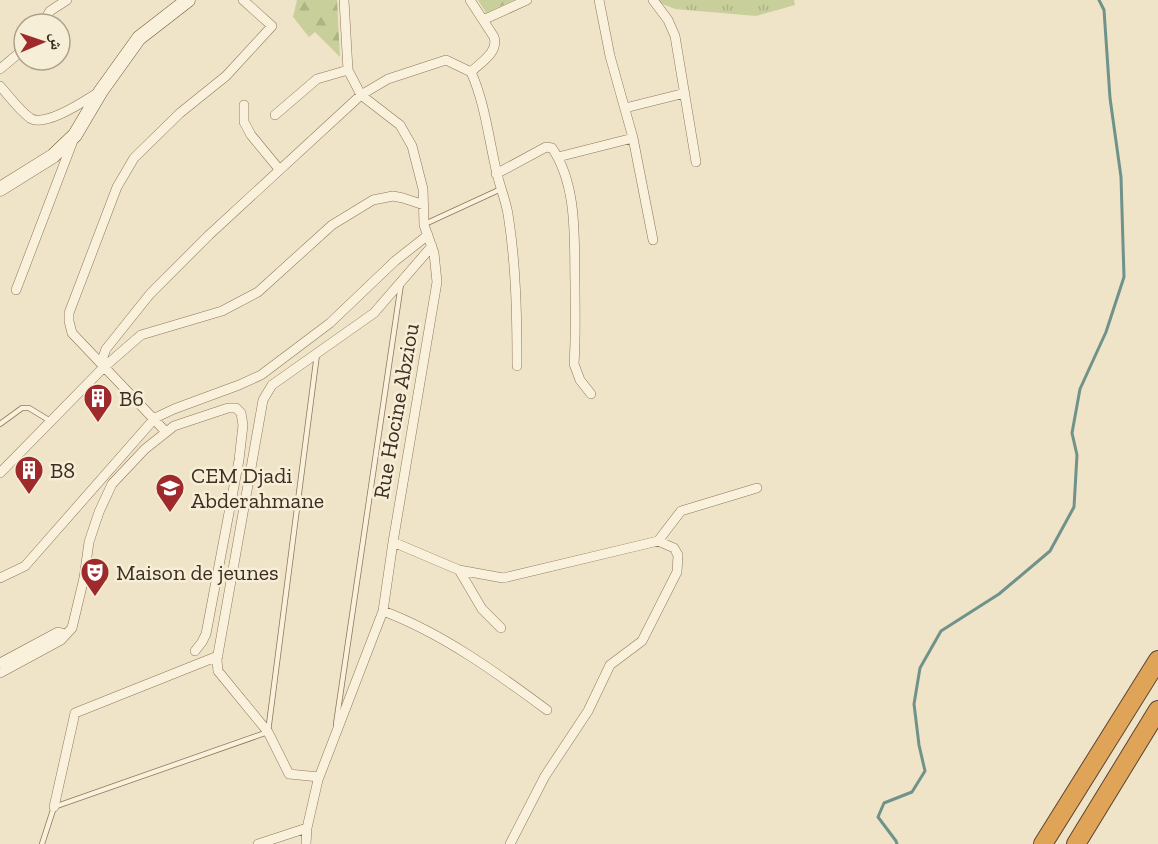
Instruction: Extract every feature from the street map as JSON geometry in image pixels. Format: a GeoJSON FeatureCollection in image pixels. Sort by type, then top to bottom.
{"type":"FeatureCollection","features":[{"type":"Feature","properties":{"kind":"highway"},"geometry":{"type":"LineString","coordinates":[[1043,844],[1158,660]]}},
{"type":"Feature","properties":{"kind":"highway"},"geometry":{"type":"LineString","coordinates":[[1076,844],[1158,710]]}},
{"type":"Feature","properties":{"kind":"main road"},"geometry":{"type":"LineString","coordinates":[[0,189],[53,156],[75,135],[101,91],[139,38],[188,0]]}},
{"type":"Feature","properties":{"kind":"street"},"geometry":{"type":"LineString","coordinates":[[49,12],[67,0]]}},
{"type":"Feature","properties":{"kind":"street"},"geometry":{"type":"LineString","coordinates":[[166,432],[72,333],[69,321],[70,307],[117,187],[134,158],[180,113],[226,76],[272,26],[243,0]]}},
{"type":"Feature","properties":{"kind":"street","name":"Rue Hocine Abziou"},"geometry":{"type":"LineString","coordinates":[[306,844],[307,828],[319,777],[383,610],[437,282],[432,246],[424,225],[423,189],[412,146],[400,125],[361,94],[348,69],[344,0]]}},
{"type":"Feature","properties":{"kind":"street"},"geometry":{"type":"LineString","coordinates":[[470,0],[494,37],[495,47],[471,72]]}},
{"type":"Feature","properties":{"kind":"street"},"geometry":{"type":"LineString","coordinates":[[483,20],[527,0]]}},
{"type":"Feature","properties":{"kind":"street"},"geometry":{"type":"LineString","coordinates":[[599,0],[610,56],[633,138],[653,240]]}},
{"type":"Feature","properties":{"kind":"street"},"geometry":{"type":"LineString","coordinates":[[653,0],[673,30],[696,162]]}},
{"type":"Feature","properties":{"kind":"street"},"geometry":{"type":"LineString","coordinates":[[0,69],[12,59]]}},
{"type":"Feature","properties":{"kind":"street"},"geometry":{"type":"LineString","coordinates":[[103,368],[106,349],[150,294],[279,169],[361,94],[388,79],[442,61],[450,61],[471,72],[482,100],[496,174],[507,213],[514,260],[517,366]]}},
{"type":"Feature","properties":{"kind":"street"},"geometry":{"type":"LineString","coordinates":[[275,115],[317,80],[348,69]]}},
{"type":"Feature","properties":{"kind":"street"},"geometry":{"type":"LineString","coordinates":[[0,86],[27,115],[40,121],[50,119],[101,91]]}},
{"type":"Feature","properties":{"kind":"street"},"geometry":{"type":"LineString","coordinates":[[625,108],[685,93]]}},
{"type":"Feature","properties":{"kind":"street"},"geometry":{"type":"LineString","coordinates":[[244,105],[244,122],[251,135],[279,169]]}},
{"type":"Feature","properties":{"kind":"street"},"geometry":{"type":"LineString","coordinates":[[16,290],[75,135]]}},
{"type":"Feature","properties":{"kind":"street"},"geometry":{"type":"LineString","coordinates":[[558,157],[633,138]]}},
{"type":"Feature","properties":{"kind":"street"},"geometry":{"type":"LineString","coordinates":[[496,174],[546,147],[552,148],[558,157],[574,221],[574,364],[580,380],[591,394]]}},
{"type":"Feature","properties":{"kind":"street"},"geometry":{"type":"LineString","coordinates":[[0,473],[103,368],[141,335],[222,311],[258,292],[332,225],[362,205],[393,196],[424,205]]}},
{"type":"Feature","properties":{"kind":"street"},"geometry":{"type":"LineString","coordinates":[[0,578],[26,566],[155,418],[239,386],[261,375],[330,323],[394,261],[428,235]]}},
{"type":"Feature","properties":{"kind":"street"},"geometry":{"type":"LineString","coordinates":[[319,777],[289,774],[268,732],[218,671],[218,656],[263,400],[272,385],[374,313],[432,246]]}},
{"type":"Feature","properties":{"kind":"street"},"geometry":{"type":"LineString","coordinates":[[0,673],[61,640],[72,628],[84,578],[89,542],[112,484],[145,449],[182,422],[228,408],[236,408],[243,425],[238,460],[206,634],[195,651]]}},
{"type":"Feature","properties":{"kind":"street"},"geometry":{"type":"LineString","coordinates":[[658,541],[681,512],[757,488]]}},
{"type":"Feature","properties":{"kind":"street"},"geometry":{"type":"LineString","coordinates":[[393,542],[459,570],[503,578],[658,541],[674,548],[678,555],[677,572],[642,641],[609,664],[588,711],[545,776],[510,844]]}},
{"type":"Feature","properties":{"kind":"street"},"geometry":{"type":"LineString","coordinates":[[459,570],[482,609],[501,628]]}},
{"type":"Feature","properties":{"kind":"street"},"geometry":{"type":"LineString","coordinates":[[383,610],[423,629],[494,672],[547,710]]}},
{"type":"Feature","properties":{"kind":"street"},"geometry":{"type":"LineString","coordinates":[[0,663],[58,632],[66,634]]}},
{"type":"Feature","properties":{"kind":"street"},"geometry":{"type":"LineString","coordinates":[[54,807],[75,713],[218,656]]}},
{"type":"Feature","properties":{"kind":"street"},"geometry":{"type":"LineString","coordinates":[[258,844],[307,828]]}},
{"type":"Feature","properties":{"kind":"lane"},"geometry":{"type":"LineString","coordinates":[[424,225],[501,189]]}},
{"type":"Feature","properties":{"kind":"lane"},"geometry":{"type":"LineString","coordinates":[[333,744],[401,281]]}},
{"type":"Feature","properties":{"kind":"lane"},"geometry":{"type":"LineString","coordinates":[[42,844],[54,807],[268,732],[317,354]]}},
{"type":"Feature","properties":{"kind":"lane"},"geometry":{"type":"LineString","coordinates":[[0,424],[22,408],[29,408],[52,422]]}},
{"type":"Feature","properties":{"kind":"green space"},"geometry":{"type":"Polygon","coordinates":[[[297,0],[337,0],[340,57],[315,32],[309,37],[293,17],[297,0]]]}},
{"type":"Feature","properties":{"kind":"green space"},"geometry":{"type":"Polygon","coordinates":[[[478,0],[514,0],[486,13],[478,0]]]}},
{"type":"Feature","properties":{"kind":"green space"},"geometry":{"type":"Polygon","coordinates":[[[659,0],[794,0],[795,5],[756,16],[675,9],[660,3],[659,0]]]}},
{"type":"Feature","properties":{"kind":"waterway"},"geometry":{"type":"LineString","coordinates":[[897,844],[878,817],[884,803],[912,792],[925,771],[914,704],[920,668],[941,631],[999,594],[1050,551],[1074,507],[1077,455],[1072,433],[1080,389],[1106,332],[1124,277],[1121,177],[1110,98],[1104,10],[1099,0]]}},
{"type":"Feature","properties":{"kind":"place","name":"B6"},"geometry":{"type":"Point","coordinates":[98,424]}},
{"type":"Feature","properties":{"kind":"place","name":"B8"},"geometry":{"type":"Point","coordinates":[29,496]}},
{"type":"Feature","properties":{"kind":"place","name":"CEM Djadi Abderahmane"},"geometry":{"type":"Point","coordinates":[170,514]}},
{"type":"Feature","properties":{"kind":"place","name":"Maison de jeunes"},"geometry":{"type":"Point","coordinates":[95,598]}}]}
